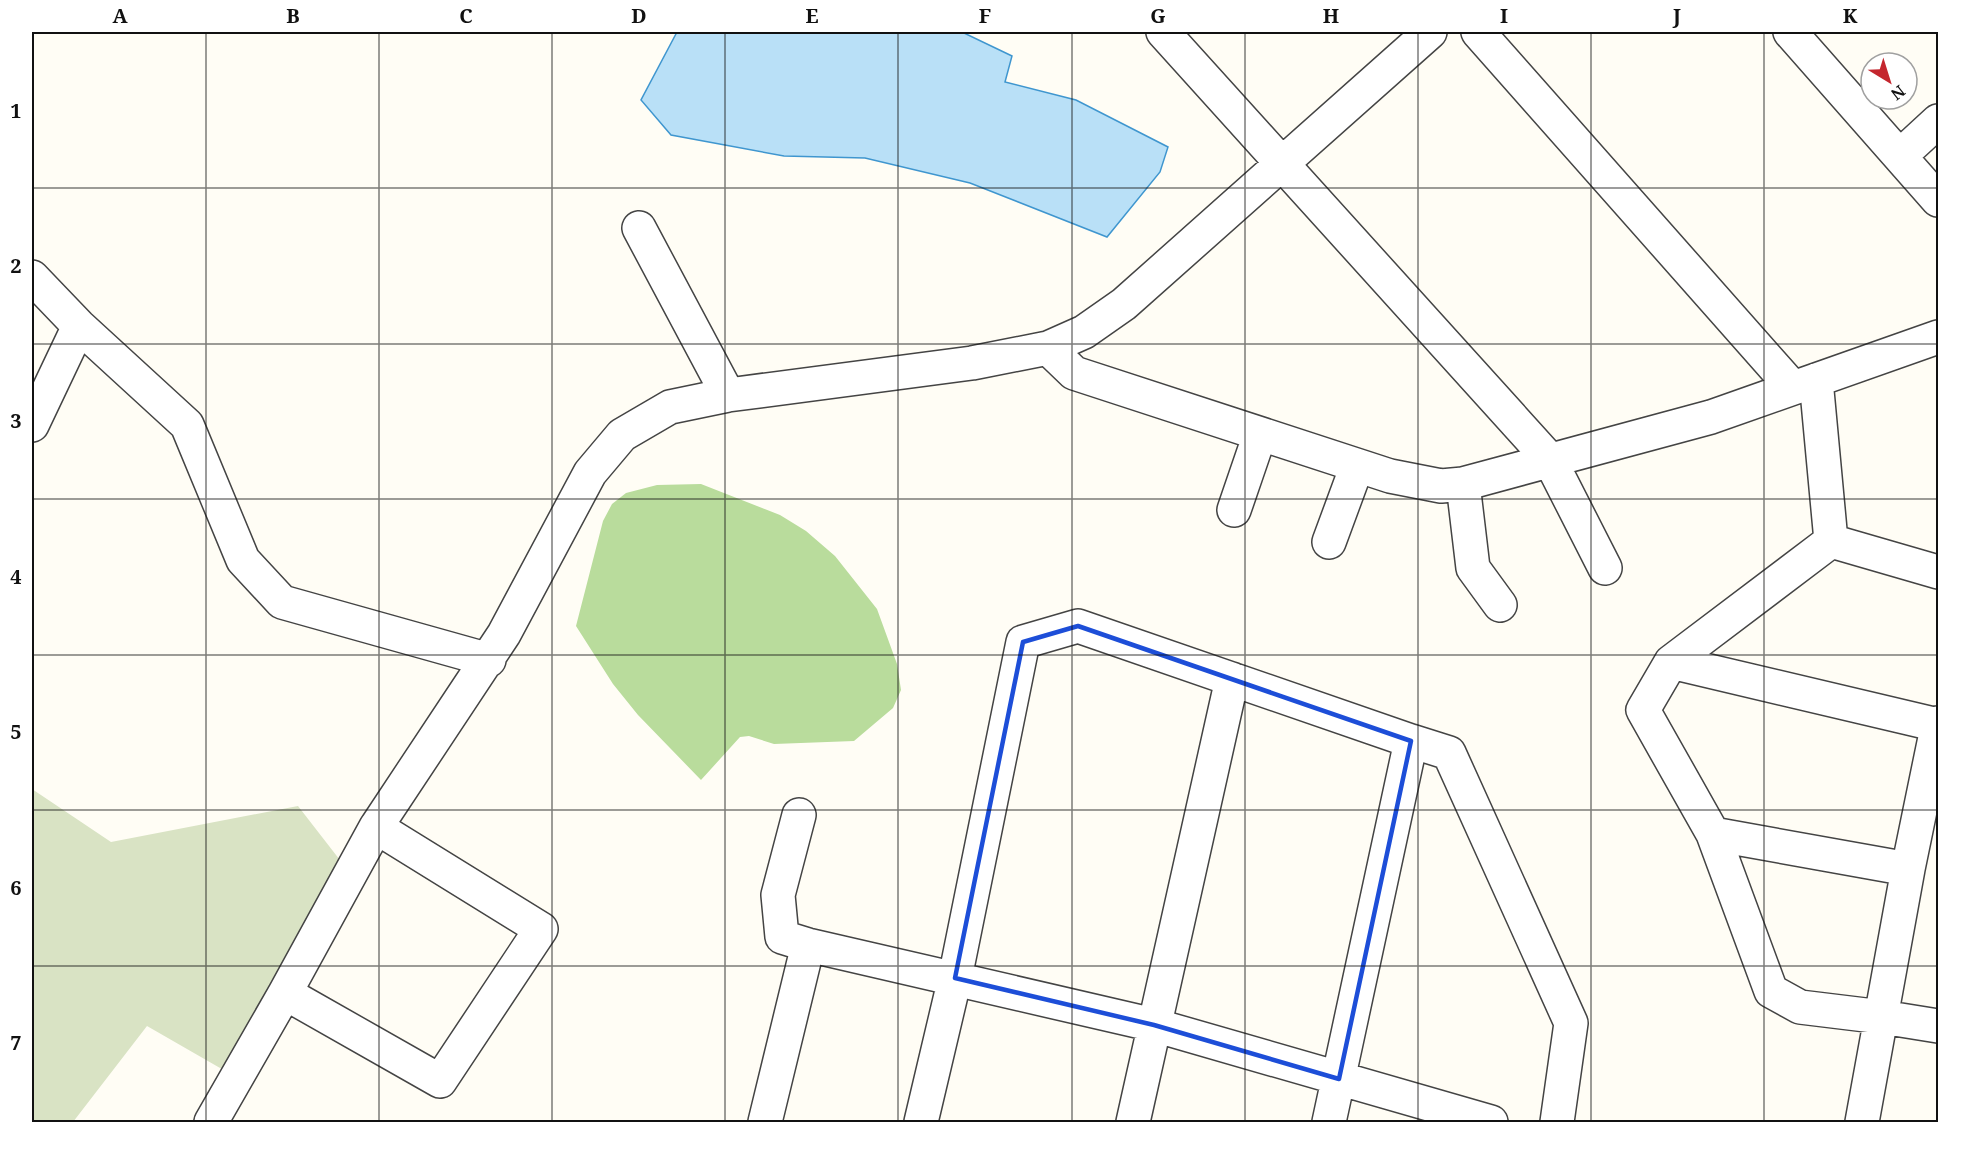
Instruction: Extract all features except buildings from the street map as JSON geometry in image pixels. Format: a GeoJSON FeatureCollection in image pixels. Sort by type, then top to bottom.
{"type":"FeatureCollection","features":[{"type":"Feature","properties":{"kind":"street"},"geometry":{"type":"LineString","coordinates":[[1163,32],[1550,460],[1605,568]]}},
{"type":"Feature","properties":{"kind":"street"},"geometry":{"type":"LineString","coordinates":[[211,1122],[376,827],[489,660],[590,473],[622,435],[670,407],[728,395],[972,363],[1048,348],[1084,332],[1124,304],[1430,32]]}},
{"type":"Feature","properties":{"kind":"street"},"geometry":{"type":"LineString","coordinates":[[1478,32],[1804,384],[1831,541]]}},
{"type":"Feature","properties":{"kind":"street"},"geometry":{"type":"LineString","coordinates":[[1790,32],[1938,200]]}},
{"type":"Feature","properties":{"kind":"street"},"geometry":{"type":"LineString","coordinates":[[1900,156],[1938,122]]}},
{"type":"Feature","properties":{"kind":"street"},"geometry":{"type":"LineString","coordinates":[[639,228],[728,395]]}},
{"type":"Feature","properties":{"kind":"street"},"geometry":{"type":"LineString","coordinates":[[32,277],[79,326],[187,425],[243,560],[282,602],[489,660]]}},
{"type":"Feature","properties":{"kind":"street"},"geometry":{"type":"LineString","coordinates":[[32,425],[79,326]]}},
{"type":"Feature","properties":{"kind":"street"},"geometry":{"type":"LineString","coordinates":[[1048,348],[1074,374],[1357,466],[1417,483],[1441,486],[1463,484],[1712,417],[1938,337]]}},
{"type":"Feature","properties":{"kind":"street"},"geometry":{"type":"LineString","coordinates":[[1234,510],[1260,434]]}},
{"type":"Feature","properties":{"kind":"street"},"geometry":{"type":"LineString","coordinates":[[1329,542],[1357,466]]}},
{"type":"Feature","properties":{"kind":"street"},"geometry":{"type":"LineString","coordinates":[[1463,484],[1473,568],[1500,605]]}},
{"type":"Feature","properties":{"kind":"street"},"geometry":{"type":"LineString","coordinates":[[1831,541],[1938,572]]}},
{"type":"Feature","properties":{"kind":"street"},"geometry":{"type":"LineString","coordinates":[[1831,541],[1671,662],[1643,710],[1713,834],[1771,992],[1800,1007],[1938,1026]]}},
{"type":"Feature","properties":{"kind":"street"},"geometry":{"type":"LineString","coordinates":[[921,1122],[955,978],[1023,642],[1078,626],[1449,753],[1571,1023],[1557,1122]]}},
{"type":"Feature","properties":{"kind":"street"},"geometry":{"type":"LineString","coordinates":[[1671,662],[1938,724],[1908,869],[1862,1122]]}},
{"type":"Feature","properties":{"kind":"street"},"geometry":{"type":"LineString","coordinates":[[1133,1122],[1232,679]]}},
{"type":"Feature","properties":{"kind":"street"},"geometry":{"type":"LineString","coordinates":[[1329,1122],[1411,741]]}},
{"type":"Feature","properties":{"kind":"street"},"geometry":{"type":"LineString","coordinates":[[799,815],[778,895],[782,937],[1154,1025],[1491,1122]]}},
{"type":"Feature","properties":{"kind":"street"},"geometry":{"type":"LineString","coordinates":[[285,993],[440,1081],[541,929],[376,827]]}},
{"type":"Feature","properties":{"kind":"street"},"geometry":{"type":"LineString","coordinates":[[1713,834],[1908,869]]}},
{"type":"Feature","properties":{"kind":"street"},"geometry":{"type":"LineString","coordinates":[[765,1122],[808,945]]}},
{"type":"Feature","properties":{"kind":"highlighted area"},"geometry":{"type":"Polygon","coordinates":[[[1078,626],[1411,741],[1339,1079],[1154,1025],[955,978],[1023,642],[1078,626]]]}},
{"type":"Feature","properties":{"kind":"green space"},"geometry":{"type":"Polygon","coordinates":[[[701,484],[780,515],[806,531],[835,556],[877,609],[897,664],[901,690],[893,708],[854,741],[774,744],[749,736],[740,737],[701,780],[638,715],[613,684],[576,626],[603,521],[612,504],[626,493],[657,485],[701,484]]]}},
{"type":"Feature","properties":{"kind":"green space"},"geometry":{"type":"Polygon","coordinates":[[[32,789],[111,842],[298,806],[343,864],[227,1072],[147,1026],[73,1122],[32,1122],[32,789]]]}},
{"type":"Feature","properties":{"kind":"water"},"geometry":{"type":"Polygon","coordinates":[[[677,32],[962,32],[1012,56],[1005,82],[1076,100],[1168,147],[1160,172],[1107,237],[970,183],[865,158],[784,156],[671,135],[641,100],[677,32]]]}}]}
